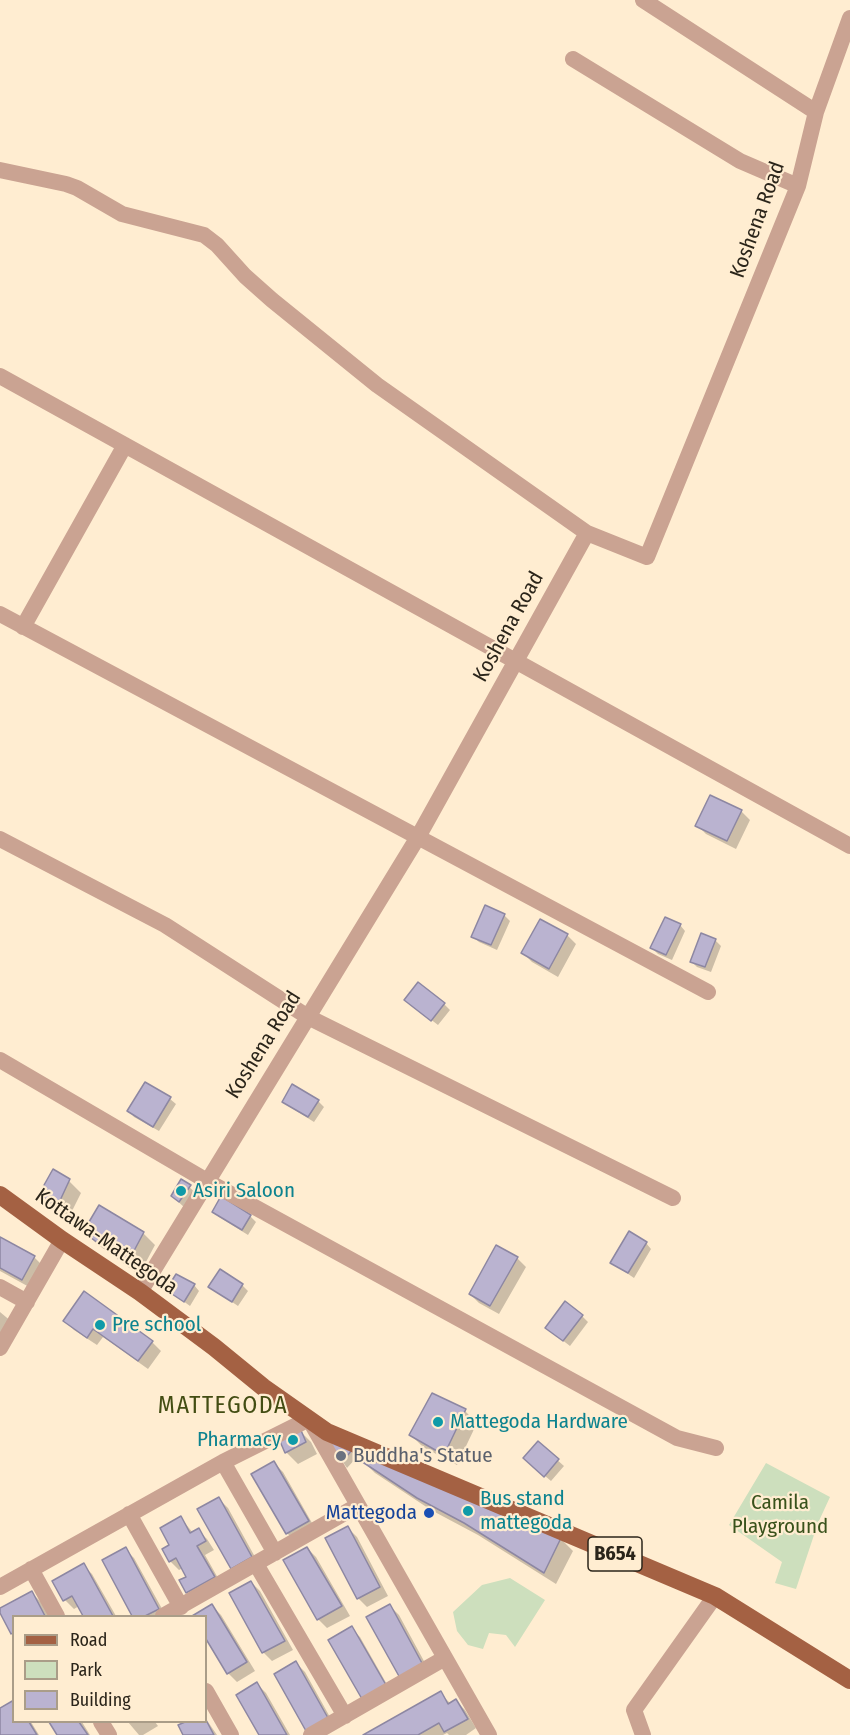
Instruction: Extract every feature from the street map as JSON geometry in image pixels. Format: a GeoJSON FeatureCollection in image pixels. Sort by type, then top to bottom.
{"type":"FeatureCollection","features":[{"type":"Feature","properties":{"kind":"main road","name":"Kottawa-Mattegoda"},"geometry":{"type":"LineString","coordinates":[[0,1195],[140,1292],[214,1347],[262,1387],[327,1432],[715,1596],[850,1680]]}},
{"type":"Feature","properties":{"kind":"street"},"geometry":{"type":"LineString","coordinates":[[643,0],[816,112]]}},
{"type":"Feature","properties":{"kind":"street","name":"Koshena Road"},"geometry":{"type":"LineString","coordinates":[[140,1292],[418,837],[587,533],[647,557],[798,186],[816,112],[850,18]]}},
{"type":"Feature","properties":{"kind":"street"},"geometry":{"type":"LineString","coordinates":[[573,59],[740,161],[798,186]]}},
{"type":"Feature","properties":{"kind":"street"},"geometry":{"type":"LineString","coordinates":[[0,170],[66,184],[122,214],[204,235],[272,300],[377,385],[587,533]]}},
{"type":"Feature","properties":{"kind":"street"},"geometry":{"type":"LineString","coordinates":[[0,376],[850,846]]}},
{"type":"Feature","properties":{"kind":"street"},"geometry":{"type":"LineString","coordinates":[[24,627],[125,445]]}},
{"type":"Feature","properties":{"kind":"street"},"geometry":{"type":"LineString","coordinates":[[0,614],[708,992]]}},
{"type":"Feature","properties":{"kind":"street"},"geometry":{"type":"LineString","coordinates":[[0,839],[165,925],[308,1017],[673,1198]]}},
{"type":"Feature","properties":{"kind":"street"},"geometry":{"type":"LineString","coordinates":[[0,1060],[207,1181],[677,1438],[716,1448]]}},
{"type":"Feature","properties":{"kind":"street"},"geometry":{"type":"LineString","coordinates":[[0,1348],[62,1240]]}},
{"type":"Feature","properties":{"kind":"street"},"geometry":{"type":"LineString","coordinates":[[0,1287],[27,1302]]}},
{"type":"Feature","properties":{"kind":"street"},"geometry":{"type":"LineString","coordinates":[[0,1587],[223,1462],[309,1419],[489,1735]]}},
{"type":"Feature","properties":{"kind":"street"},"geometry":{"type":"LineString","coordinates":[[223,1462],[275,1553]]}},
{"type":"Feature","properties":{"kind":"street"},"geometry":{"type":"LineString","coordinates":[[165,1615],[357,1506]]}},
{"type":"Feature","properties":{"kind":"street"},"geometry":{"type":"LineString","coordinates":[[129,1514],[180,1606]]}},
{"type":"Feature","properties":{"kind":"street"},"geometry":{"type":"LineString","coordinates":[[256,1564],[345,1716]]}},
{"type":"Feature","properties":{"kind":"street"},"geometry":{"type":"LineString","coordinates":[[31,1569],[56,1615]]}},
{"type":"Feature","properties":{"kind":"street"},"geometry":{"type":"LineString","coordinates":[[643,1735],[634,1710],[715,1596]]}},
{"type":"Feature","properties":{"kind":"street"},"geometry":{"type":"LineString","coordinates":[[311,1735],[445,1658]]}},
{"type":"Feature","properties":{"kind":"street"},"geometry":{"type":"LineString","coordinates":[[207,1693],[231,1735]]}},
{"type":"Feature","properties":{"kind":"green space","name":"Camila Playground"},"geometry":{"type":"Polygon","coordinates":[[[766,1463],[830,1497],[818,1523],[796,1589],[775,1583],[782,1562],[729,1525],[766,1463]]]}},
{"type":"Feature","properties":{"kind":"green space"},"geometry":{"type":"Polygon","coordinates":[[[510,1578],[545,1600],[515,1647],[506,1635],[489,1633],[483,1649],[468,1645],[457,1631],[453,1612],[482,1585],[510,1578]]]}},
{"type":"Feature","properties":{"kind":"building"},"geometry":{"type":"Polygon","coordinates":[[[710,795],[742,810],[727,841],[695,826],[710,795]]]}},
{"type":"Feature","properties":{"kind":"building"},"geometry":{"type":"Polygon","coordinates":[[[485,905],[505,914],[491,945],[471,937],[485,905]]]}},
{"type":"Feature","properties":{"kind":"building"},"geometry":{"type":"Polygon","coordinates":[[[665,917],[681,924],[666,955],[650,948],[665,917]]]}},
{"type":"Feature","properties":{"kind":"building"},"geometry":{"type":"Polygon","coordinates":[[[540,919],[568,934],[549,969],[521,953],[540,919]]]}},
{"type":"Feature","properties":{"kind":"building"},"geometry":{"type":"Polygon","coordinates":[[[701,933],[716,939],[705,967],[690,962],[701,933]]]}},
{"type":"Feature","properties":{"kind":"building"},"geometry":{"type":"Polygon","coordinates":[[[418,982],[445,1003],[431,1021],[404,1000],[418,982]]]}},
{"type":"Feature","properties":{"kind":"building"},"geometry":{"type":"Polygon","coordinates":[[[145,1082],[171,1097],[153,1127],[127,1111],[145,1082]]]}},
{"type":"Feature","properties":{"kind":"building"},"geometry":{"type":"Polygon","coordinates":[[[292,1084],[319,1100],[308,1117],[282,1102],[292,1084]]]}},
{"type":"Feature","properties":{"kind":"building"},"geometry":{"type":"Polygon","coordinates":[[[53,1169],[70,1179],[57,1207],[39,1194],[53,1169]]]}},
{"type":"Feature","properties":{"kind":"building","name":"Asiri Saloon"},"geometry":{"type":"Polygon","coordinates":[[[181,1179],[191,1185],[179,1202],[171,1196],[181,1179]]]}},
{"type":"Feature","properties":{"kind":"building"},"geometry":{"type":"Polygon","coordinates":[[[221,1196],[251,1215],[242,1230],[212,1212],[221,1196]]]}},
{"type":"Feature","properties":{"kind":"building"},"geometry":{"type":"Polygon","coordinates":[[[99,1205],[144,1232],[127,1264],[83,1232],[99,1205]]]}},
{"type":"Feature","properties":{"kind":"building"},"geometry":{"type":"Polygon","coordinates":[[[629,1231],[647,1242],[628,1273],[610,1263],[629,1231]]]}},
{"type":"Feature","properties":{"kind":"building"},"geometry":{"type":"Polygon","coordinates":[[[0,1237],[35,1256],[22,1280],[0,1268],[0,1237]]]}},
{"type":"Feature","properties":{"kind":"building"},"geometry":{"type":"Polygon","coordinates":[[[496,1245],[518,1257],[490,1306],[469,1294],[496,1245]]]}},
{"type":"Feature","properties":{"kind":"building"},"geometry":{"type":"Polygon","coordinates":[[[220,1269],[243,1284],[232,1302],[208,1287],[220,1269]]]}},
{"type":"Feature","properties":{"kind":"building"},"geometry":{"type":"Polygon","coordinates":[[[176,1274],[195,1284],[184,1302],[166,1290],[176,1274]]]}},
{"type":"Feature","properties":{"kind":"building","name":"Pre school"},"geometry":{"type":"Polygon","coordinates":[[[84,1291],[153,1341],[138,1361],[93,1329],[87,1338],[63,1321],[84,1291]]]}},
{"type":"Feature","properties":{"kind":"building"},"geometry":{"type":"Polygon","coordinates":[[[565,1301],[583,1315],[563,1341],[545,1328],[565,1301]]]}},
{"type":"Feature","properties":{"kind":"building","name":"Mattegoda Hardware"},"geometry":{"type":"Polygon","coordinates":[[[432,1393],[466,1409],[444,1455],[409,1435],[432,1393]]]}},
{"type":"Feature","properties":{"kind":"building","name":"Pharmacy"},"geometry":{"type":"Polygon","coordinates":[[[300,1428],[306,1442],[285,1453],[279,1439],[300,1428]]]}},
{"type":"Feature","properties":{"kind":"building","name":"Buddha's Statue"},"geometry":{"type":"Polygon","coordinates":[[[322,1434],[353,1449],[340,1464],[322,1434]]]}},
{"type":"Feature","properties":{"kind":"building"},"geometry":{"type":"Polygon","coordinates":[[[538,1441],[559,1459],[544,1477],[523,1458],[538,1441]]]}},
{"type":"Feature","properties":{"kind":"building","name":"Bus stand mattegoda"},"geometry":{"type":"Polygon","coordinates":[[[365,1456],[561,1538],[544,1573],[464,1523],[417,1498],[361,1461],[365,1456]]]}},
{"type":"Feature","properties":{"kind":"building"},"geometry":{"type":"Polygon","coordinates":[[[274,1461],[309,1521],[286,1534],[251,1474],[274,1461]]]}},
{"type":"Feature","properties":{"kind":"building"},"geometry":{"type":"Polygon","coordinates":[[[219,1497],[252,1557],[231,1569],[197,1509],[219,1497]]]}},
{"type":"Feature","properties":{"kind":"building"},"geometry":{"type":"Polygon","coordinates":[[[181,1516],[190,1533],[199,1528],[206,1541],[197,1546],[215,1577],[186,1593],[179,1580],[186,1577],[176,1558],[169,1562],[162,1549],[169,1545],[160,1528],[181,1516]]]}},
{"type":"Feature","properties":{"kind":"building"},"geometry":{"type":"Polygon","coordinates":[[[348,1526],[380,1587],[357,1599],[325,1538],[348,1526]]]}},
{"type":"Feature","properties":{"kind":"building"},"geometry":{"type":"Polygon","coordinates":[[[126,1547],[159,1609],[147,1615],[131,1615],[102,1560],[126,1547]]]}},
{"type":"Feature","properties":{"kind":"building"},"geometry":{"type":"Polygon","coordinates":[[[307,1547],[342,1606],[317,1620],[283,1560],[307,1547]]]}},
{"type":"Feature","properties":{"kind":"building"},"geometry":{"type":"Polygon","coordinates":[[[84,1563],[112,1615],[82,1615],[72,1596],[63,1601],[52,1581],[84,1563]]]}},
{"type":"Feature","properties":{"kind":"building"},"geometry":{"type":"Polygon","coordinates":[[[251,1581],[285,1641],[262,1653],[229,1593],[251,1581]]]}},
{"type":"Feature","properties":{"kind":"building"},"geometry":{"type":"Polygon","coordinates":[[[32,1591],[44,1615],[12,1615],[11,1634],[0,1613],[0,1608],[32,1591]]]}},
{"type":"Feature","properties":{"kind":"building"},"geometry":{"type":"Polygon","coordinates":[[[212,1604],[247,1662],[227,1674],[207,1641],[207,1615],[194,1615],[212,1604]]]}},
{"type":"Feature","properties":{"kind":"building"},"geometry":{"type":"Polygon","coordinates":[[[390,1604],[423,1665],[400,1678],[366,1617],[390,1604]]]}},
{"type":"Feature","properties":{"kind":"building"},"geometry":{"type":"Polygon","coordinates":[[[352,1626],[386,1685],[362,1699],[328,1640],[352,1626]]]}},
{"type":"Feature","properties":{"kind":"building"},"geometry":{"type":"Polygon","coordinates":[[[296,1661],[328,1718],[306,1731],[274,1674],[296,1661]]]}},
{"type":"Feature","properties":{"kind":"building"},"geometry":{"type":"Polygon","coordinates":[[[257,1682],[287,1735],[259,1735],[236,1695],[257,1682]]]}},
{"type":"Feature","properties":{"kind":"building"},"geometry":{"type":"Polygon","coordinates":[[[441,1691],[448,1704],[456,1699],[468,1719],[444,1732],[439,1723],[418,1735],[363,1735],[441,1691]]]}},
{"type":"Feature","properties":{"kind":"building"},"geometry":{"type":"Polygon","coordinates":[[[12,1701],[12,1723],[30,1723],[37,1735],[0,1735],[0,1708],[12,1701]]]}},
{"type":"Feature","properties":{"kind":"building"},"geometry":{"type":"Polygon","coordinates":[[[207,1722],[214,1735],[183,1735],[178,1725],[207,1722]]]}},
{"type":"Feature","properties":{"kind":"building"},"geometry":{"type":"Polygon","coordinates":[[[50,1723],[80,1723],[88,1735],[57,1735],[50,1723]]]}},
{"type":"Feature","properties":{"kind":"place","name":"Asiri Saloon"},"geometry":{"type":"Point","coordinates":[181,1191]}},
{"type":"Feature","properties":{"kind":"place","name":"Pre school"},"geometry":{"type":"Point","coordinates":[100,1325]}},
{"type":"Feature","properties":{"kind":"place","name":"Mattegoda Hardware"},"geometry":{"type":"Point","coordinates":[438,1422]}},
{"type":"Feature","properties":{"kind":"place","name":"Pharmacy"},"geometry":{"type":"Point","coordinates":[293,1440]}},
{"type":"Feature","properties":{"kind":"place","name":"Buddha's Statue"},"geometry":{"type":"Point","coordinates":[341,1456]}},
{"type":"Feature","properties":{"kind":"place","name":"Bus stand mattegoda"},"geometry":{"type":"Point","coordinates":[468,1511]}},
{"type":"Feature","properties":{"kind":"place","name":"Mattegoda"},"geometry":{"type":"Point","coordinates":[429,1513]}},
{"type":"Feature","properties":{"kind":"district","name":"MATTEGODA"},"geometry":{"type":"Point","coordinates":[223,1406]}}]}
